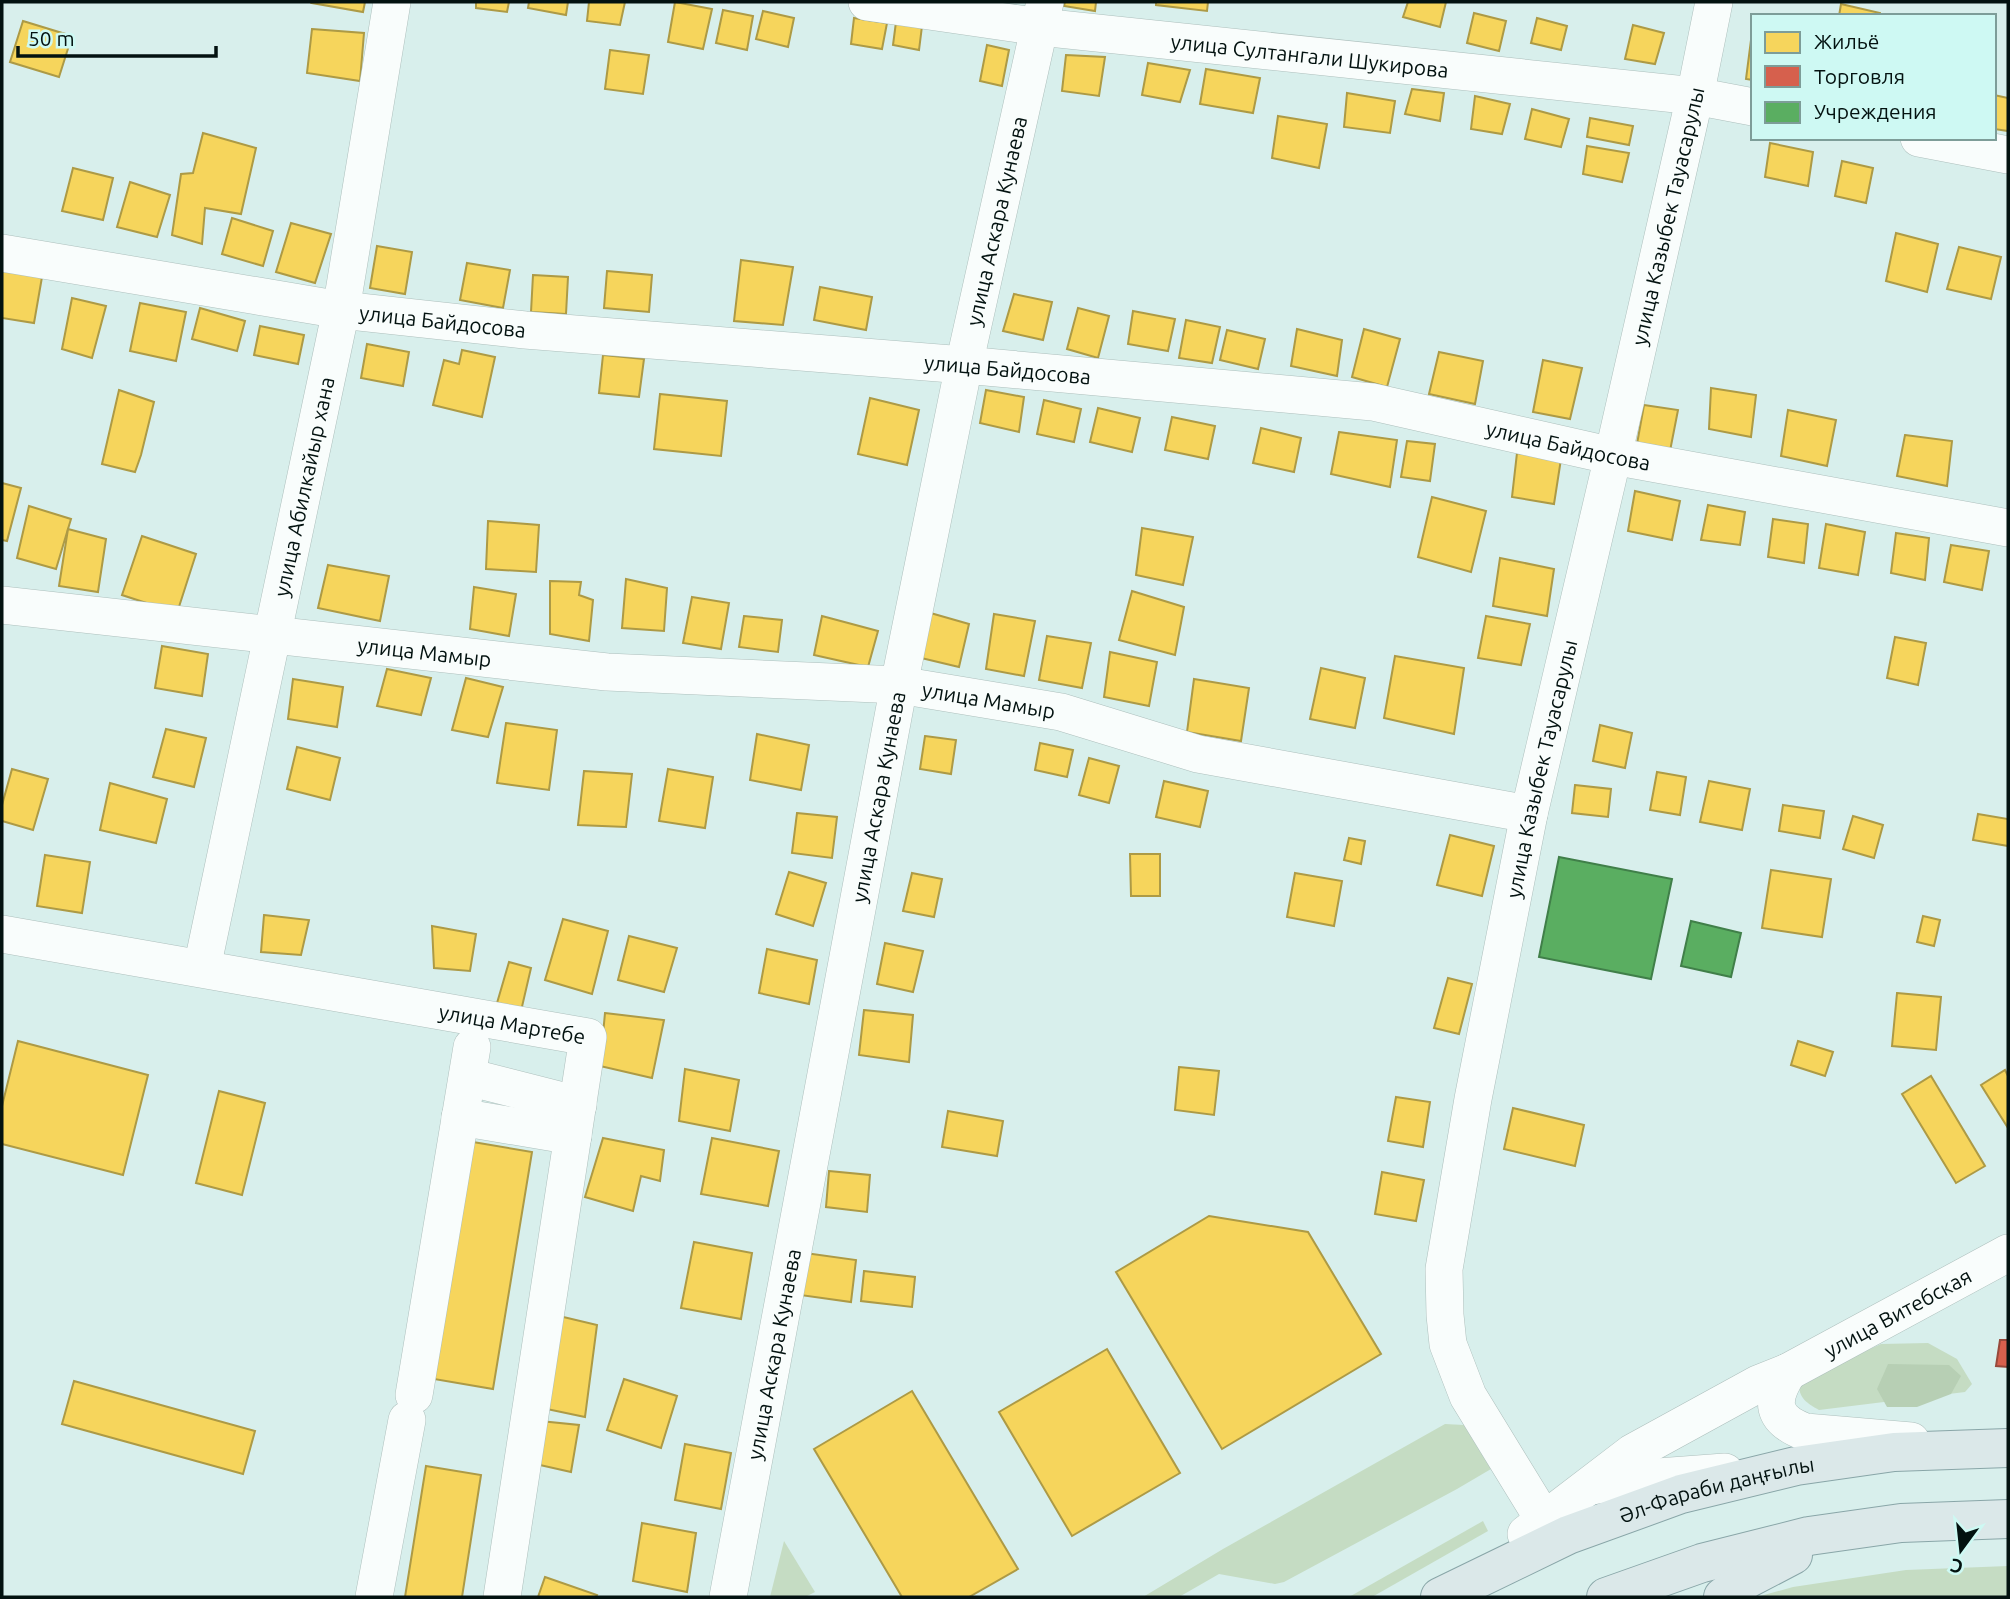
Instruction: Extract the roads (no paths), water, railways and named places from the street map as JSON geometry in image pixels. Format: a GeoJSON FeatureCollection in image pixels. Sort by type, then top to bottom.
{"type":"FeatureCollection","features":[{"type":"Feature","properties":{"kind":"main road","name":"Әл-Фараби даңғылы"},"geometry":{"type":"LineString","coordinates":[[1447,1593],[1568,1535],[1681,1494],[1796,1466],[1894,1452],[2005,1448]]}},
{"type":"Feature","properties":{"kind":"main road"},"geometry":{"type":"LineString","coordinates":[[1606,1597],[1702,1563],[1809,1536],[1901,1523],[2008,1519]]}},
{"type":"Feature","properties":{"kind":"main road"},"geometry":{"type":"LineString","coordinates":[[1723,1597],[1747,1579],[1790,1556],[1835,1540],[1901,1523]]}},
{"type":"Feature","properties":{"kind":"street","name":"улица Абилкайыр хана"},"geometry":{"type":"LineString","coordinates":[[202,968],[341,310],[392,2]]}},
{"type":"Feature","properties":{"kind":"street","name":"улица Султангали Шукирова"},"geometry":{"type":"LineString","coordinates":[[867,2],[1042,14],[1695,96],[1751,107]]}},
{"type":"Feature","properties":{"kind":"street","name":"улица Казыбек Тауасарулы"},"geometry":{"type":"LineString","coordinates":[[1537,1509],[1468,1396],[1448,1344],[1444,1269],[1473,1099],[1529,814],[1613,456],[1714,2]]}},
{"type":"Feature","properties":{"kind":"street","name":"улица Аскара Кунаева"},"geometry":{"type":"LineString","coordinates":[[728,1597],[899,685],[964,365],[1042,14]]}},
{"type":"Feature","properties":{"kind":"street"},"geometry":{"type":"LineString","coordinates":[[1929,140],[2008,155]]}},
{"type":"Feature","properties":{"kind":"street","name":"улица Байдосова"},"geometry":{"type":"LineString","coordinates":[[2,253],[341,310],[525,330],[964,365],[1373,402],[1613,456],[2008,528]]}},
{"type":"Feature","properties":{"kind":"street","name":"улица Мамыр"},"geometry":{"type":"LineString","coordinates":[[2,605],[607,673],[899,685],[1060,712],[1198,754],[1529,814]]}},
{"type":"Feature","properties":{"kind":"street","name":"улица Мартебе"},"geometry":{"type":"LineString","coordinates":[[2,934],[589,1037],[502,1597]]}},
{"type":"Feature","properties":{"kind":"street"},"geometry":{"type":"LineString","coordinates":[[374,1597],[470,1062],[576,1121]]}},
{"type":"Feature","properties":{"kind":"street"},"geometry":{"type":"LineString","coordinates":[[460,1117],[576,1121]]}},
{"type":"Feature","properties":{"kind":"street","name":"улица Витебская"},"geometry":{"type":"LineString","coordinates":[[1447,1593],[1537,1509],[1588,1487],[1632,1453],[1758,1384],[1788,1373],[2008,1253]]}},
{"type":"Feature","properties":{"kind":"street"},"geometry":{"type":"LineString","coordinates":[[1788,1373],[1778,1389],[1776,1401],[1779,1413],[1789,1426],[1805,1432],[2005,1448]]}},
{"type":"Feature","properties":{"kind":"street"},"geometry":{"type":"LineString","coordinates":[[1588,1487],[1631,1479],[1796,1466]]}}]}
